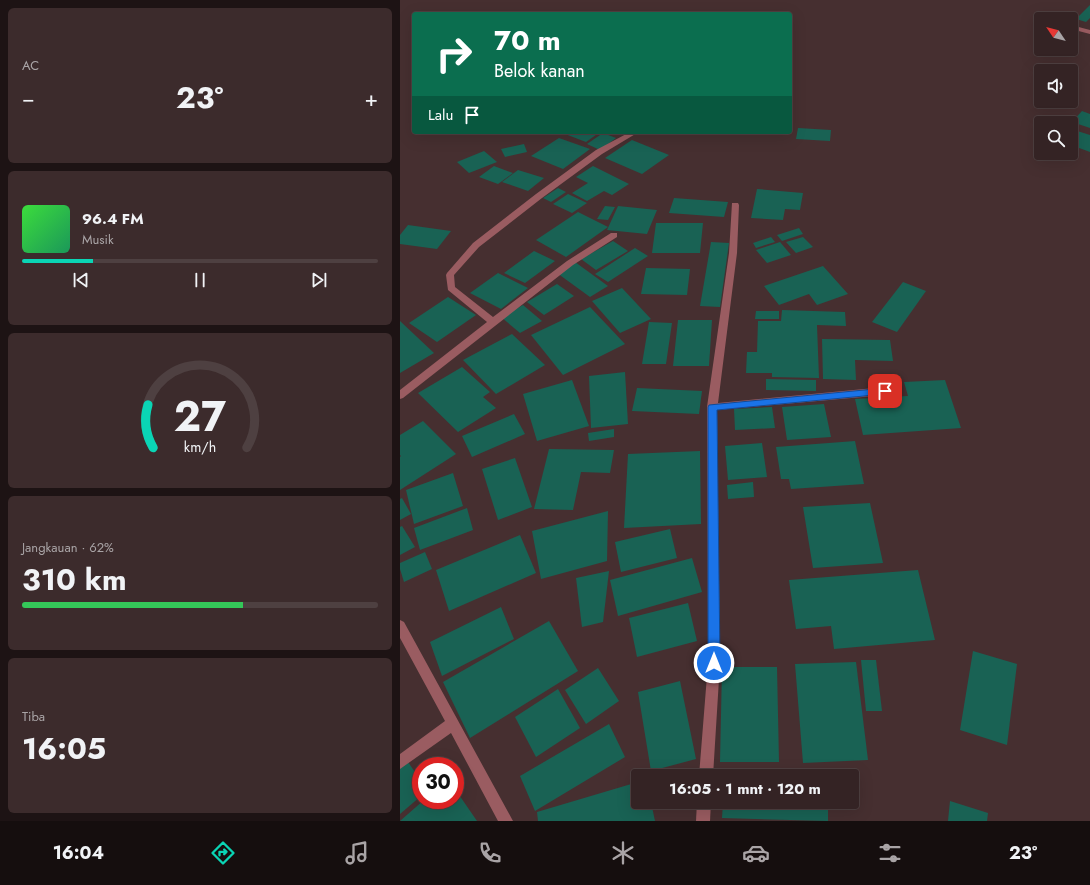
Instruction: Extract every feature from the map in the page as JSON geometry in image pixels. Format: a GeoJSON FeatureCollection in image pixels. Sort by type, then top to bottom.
{"type":"FeatureCollection","features":[{"type":"Feature","properties":{"kind":"street"},"geometry":{"type":"LineString","coordinates":[[1078,28],[1090,32]]}},
{"type":"Feature","properties":{"kind":"street"},"geometry":{"type":"LineString","coordinates":[[494,322],[451,288],[450,275],[476,245],[533,200],[599,152],[631,134]]}},
{"type":"Feature","properties":{"kind":"street"},"geometry":{"type":"LineString","coordinates":[[706,769],[714,663],[712,407],[734,253],[735,205]]}},
{"type":"Feature","properties":{"kind":"street"},"geometry":{"type":"LineString","coordinates":[[400,395],[570,263],[614,235]]}},
{"type":"Feature","properties":{"kind":"street"},"geometry":{"type":"LineString","coordinates":[[712,407],[885,391]]}},
{"type":"Feature","properties":{"kind":"street"},"geometry":{"type":"LineString","coordinates":[[400,626],[506,821]]}},
{"type":"Feature","properties":{"kind":"street"},"geometry":{"type":"LineString","coordinates":[[400,762],[453,724]]}},
{"type":"Feature","properties":{"kind":"street"},"geometry":{"type":"LineString","coordinates":[[702,821],[703,809]]}},
{"type":"Feature","properties":{"kind":"building"},"geometry":{"type":"Polygon","coordinates":[[[1090,5],[1090,18],[1086,22],[1078,20],[1078,17],[1090,5]]]}},
{"type":"Feature","properties":{"kind":"building"},"geometry":{"type":"Polygon","coordinates":[[[1082,111],[1090,114],[1090,128],[1078,124],[1077,116],[1082,111]]]}},
{"type":"Feature","properties":{"kind":"building"},"geometry":{"type":"Polygon","coordinates":[[[798,128],[831,130],[830,141],[796,139],[798,128]]]}},
{"type":"Feature","properties":{"kind":"building"},"geometry":{"type":"Polygon","coordinates":[[[1078,131],[1090,135],[1090,152],[1078,148],[1078,131]]]}},
{"type":"Feature","properties":{"kind":"building"},"geometry":{"type":"Polygon","coordinates":[[[565,134],[597,134],[586,142],[565,134]]]}},
{"type":"Feature","properties":{"kind":"building"},"geometry":{"type":"Polygon","coordinates":[[[602,134],[616,138],[600,150],[587,144],[602,134]]]}},
{"type":"Feature","properties":{"kind":"building"},"geometry":{"type":"Polygon","coordinates":[[[559,138],[590,149],[563,169],[531,156],[559,138]]]}},
{"type":"Feature","properties":{"kind":"building"},"geometry":{"type":"Polygon","coordinates":[[[632,140],[669,155],[642,174],[605,158],[632,140]]]}},
{"type":"Feature","properties":{"kind":"building"},"geometry":{"type":"Polygon","coordinates":[[[524,144],[527,152],[505,157],[501,149],[524,144]]]}},
{"type":"Feature","properties":{"kind":"building"},"geometry":{"type":"Polygon","coordinates":[[[484,151],[497,162],[469,173],[457,162],[484,151]]]}},
{"type":"Feature","properties":{"kind":"building"},"geometry":{"type":"Polygon","coordinates":[[[494,166],[513,173],[498,184],[479,177],[494,166]]]}},
{"type":"Feature","properties":{"kind":"building"},"geometry":{"type":"Polygon","coordinates":[[[593,166],[629,184],[612,195],[604,191],[587,201],[572,193],[588,183],[576,177],[593,166]]]}},
{"type":"Feature","properties":{"kind":"building"},"geometry":{"type":"Polygon","coordinates":[[[518,170],[544,178],[528,191],[502,182],[518,170]]]}},
{"type":"Feature","properties":{"kind":"building"},"geometry":{"type":"Polygon","coordinates":[[[558,188],[566,192],[551,202],[543,198],[558,188]]]}},
{"type":"Feature","properties":{"kind":"building"},"geometry":{"type":"Polygon","coordinates":[[[757,189],[803,193],[800,210],[785,209],[783,220],[751,218],[757,189]]]}},
{"type":"Feature","properties":{"kind":"building"},"geometry":{"type":"Polygon","coordinates":[[[568,194],[587,203],[572,213],[553,204],[568,194]]]}},
{"type":"Feature","properties":{"kind":"building"},"geometry":{"type":"Polygon","coordinates":[[[674,198],[728,202],[724,217],[669,213],[674,198]]]}},
{"type":"Feature","properties":{"kind":"building"},"geometry":{"type":"Polygon","coordinates":[[[605,206],[615,207],[608,220],[597,219],[605,206]]]}},
{"type":"Feature","properties":{"kind":"building"},"geometry":{"type":"Polygon","coordinates":[[[618,206],[657,210],[647,234],[607,230],[618,206]]]}},
{"type":"Feature","properties":{"kind":"building"},"geometry":{"type":"Polygon","coordinates":[[[578,212],[608,227],[566,257],[536,240],[578,212]]]}},
{"type":"Feature","properties":{"kind":"building"},"geometry":{"type":"Polygon","coordinates":[[[656,223],[703,223],[700,253],[652,253],[656,223]]]}},
{"type":"Feature","properties":{"kind":"building"},"geometry":{"type":"Polygon","coordinates":[[[408,225],[451,231],[437,249],[400,244],[400,235],[408,225]]]}},
{"type":"Feature","properties":{"kind":"building"},"geometry":{"type":"Polygon","coordinates":[[[799,228],[803,234],[782,241],[777,235],[799,228]]]}},
{"type":"Feature","properties":{"kind":"building"},"geometry":{"type":"Polygon","coordinates":[[[771,237],[775,242],[756,248],[753,243],[771,237]]]}},
{"type":"Feature","properties":{"kind":"building"},"geometry":{"type":"Polygon","coordinates":[[[803,237],[813,247],[796,253],[786,242],[803,237]]]}},
{"type":"Feature","properties":{"kind":"building"},"geometry":{"type":"Polygon","coordinates":[[[613,241],[628,251],[596,270],[581,259],[613,241]]]}},
{"type":"Feature","properties":{"kind":"building"},"geometry":{"type":"Polygon","coordinates":[[[711,242],[729,243],[720,307],[700,306],[711,242]]]}},
{"type":"Feature","properties":{"kind":"building"},"geometry":{"type":"Polygon","coordinates":[[[780,242],[791,255],[767,263],[756,250],[780,242]]]}},
{"type":"Feature","properties":{"kind":"building"},"geometry":{"type":"Polygon","coordinates":[[[635,248],[648,256],[608,282],[595,274],[635,248]]]}},
{"type":"Feature","properties":{"kind":"building"},"geometry":{"type":"Polygon","coordinates":[[[534,251],[555,261],[525,283],[504,273],[534,251]]]}},
{"type":"Feature","properties":{"kind":"building"},"geometry":{"type":"Polygon","coordinates":[[[575,262],[608,286],[590,297],[557,273],[575,262]]]}},
{"type":"Feature","properties":{"kind":"building"},"geometry":{"type":"Polygon","coordinates":[[[823,266],[848,294],[817,305],[809,294],[779,305],[764,286],[823,266]]]}},
{"type":"Feature","properties":{"kind":"building"},"geometry":{"type":"Polygon","coordinates":[[[646,268],[690,269],[687,295],[641,294],[646,268]]]}},
{"type":"Feature","properties":{"kind":"building"},"geometry":{"type":"Polygon","coordinates":[[[498,273],[528,288],[501,309],[470,293],[498,273]]]}},
{"type":"Feature","properties":{"kind":"building"},"geometry":{"type":"Polygon","coordinates":[[[903,282],[926,291],[897,332],[872,322],[903,282]]]}},
{"type":"Feature","properties":{"kind":"building"},"geometry":{"type":"Polygon","coordinates":[[[557,284],[574,296],[544,315],[527,302],[557,284]]]}},
{"type":"Feature","properties":{"kind":"building"},"geometry":{"type":"Polygon","coordinates":[[[622,288],[651,319],[620,333],[592,301],[622,288]]]}},
{"type":"Feature","properties":{"kind":"building"},"geometry":{"type":"Polygon","coordinates":[[[448,297],[476,315],[437,342],[409,323],[448,297]]]}},
{"type":"Feature","properties":{"kind":"building"},"geometry":{"type":"Polygon","coordinates":[[[523,305],[542,321],[520,333],[501,317],[523,305]]]}},
{"type":"Feature","properties":{"kind":"building"},"geometry":{"type":"Polygon","coordinates":[[[590,307],[625,344],[563,375],[531,335],[590,307]]]}},
{"type":"Feature","properties":{"kind":"building"},"geometry":{"type":"Polygon","coordinates":[[[782,310],[845,312],[846,326],[817,325],[819,378],[772,377],[772,373],[746,373],[747,352],[757,352],[758,321],[781,321],[782,310]]]}},
{"type":"Feature","properties":{"kind":"building"},"geometry":{"type":"Polygon","coordinates":[[[756,311],[779,311],[779,319],[755,319],[756,311]]]}},
{"type":"Feature","properties":{"kind":"building"},"geometry":{"type":"Polygon","coordinates":[[[678,320],[712,320],[709,366],[673,366],[678,320]]]}},
{"type":"Feature","properties":{"kind":"building"},"geometry":{"type":"Polygon","coordinates":[[[400,321],[434,353],[400,373],[400,321]]]}},
{"type":"Feature","properties":{"kind":"building"},"geometry":{"type":"Polygon","coordinates":[[[649,322],[672,323],[666,364],[642,364],[649,322]]]}},
{"type":"Feature","properties":{"kind":"building"},"geometry":{"type":"Polygon","coordinates":[[[512,334],[545,365],[496,394],[463,360],[512,334]]]}},
{"type":"Feature","properties":{"kind":"building"},"geometry":{"type":"Polygon","coordinates":[[[822,339],[890,340],[893,361],[855,360],[856,380],[823,379],[822,339]]]}},
{"type":"Feature","properties":{"kind":"building"},"geometry":{"type":"Polygon","coordinates":[[[462,367],[490,392],[483,397],[496,408],[458,432],[418,393],[462,367]]]}},
{"type":"Feature","properties":{"kind":"building"},"geometry":{"type":"Polygon","coordinates":[[[625,372],[628,424],[591,428],[589,376],[625,372]]]}},
{"type":"Feature","properties":{"kind":"building"},"geometry":{"type":"Polygon","coordinates":[[[766,379],[816,380],[816,391],[766,390],[766,379]]]}},
{"type":"Feature","properties":{"kind":"building"},"geometry":{"type":"Polygon","coordinates":[[[572,380],[589,426],[537,441],[523,394],[572,380]]]}},
{"type":"Feature","properties":{"kind":"building"},"geometry":{"type":"Polygon","coordinates":[[[945,380],[961,428],[863,435],[855,399],[908,396],[904,382],[945,380]]]}},
{"type":"Feature","properties":{"kind":"building"},"geometry":{"type":"Polygon","coordinates":[[[637,388],[702,391],[699,414],[632,411],[637,388]]]}},
{"type":"Feature","properties":{"kind":"building"},"geometry":{"type":"Polygon","coordinates":[[[824,404],[831,437],[787,440],[782,407],[824,404]]]}},
{"type":"Feature","properties":{"kind":"building"},"geometry":{"type":"Polygon","coordinates":[[[772,407],[775,428],[735,430],[734,409],[772,407]]]}},
{"type":"Feature","properties":{"kind":"building"},"geometry":{"type":"Polygon","coordinates":[[[514,414],[525,434],[472,457],[462,436],[514,414]]]}},
{"type":"Feature","properties":{"kind":"building"},"geometry":{"type":"Polygon","coordinates":[[[423,421],[456,454],[400,490],[400,435],[423,421]]]}},
{"type":"Feature","properties":{"kind":"building"},"geometry":{"type":"Polygon","coordinates":[[[614,429],[614,437],[589,441],[588,433],[614,429]]]}},
{"type":"Feature","properties":{"kind":"building"},"geometry":{"type":"Polygon","coordinates":[[[855,441],[864,484],[791,489],[789,479],[781,479],[776,447],[855,441]]]}},
{"type":"Feature","properties":{"kind":"building"},"geometry":{"type":"Polygon","coordinates":[[[762,443],[767,477],[728,480],[725,446],[762,443]]]}},
{"type":"Feature","properties":{"kind":"building"},"geometry":{"type":"Polygon","coordinates":[[[549,449],[614,450],[610,473],[581,472],[573,510],[534,509],[549,449]]]}},
{"type":"Feature","properties":{"kind":"building"},"geometry":{"type":"Polygon","coordinates":[[[700,451],[701,524],[624,528],[628,454],[700,451]]]}},
{"type":"Feature","properties":{"kind":"building"},"geometry":{"type":"Polygon","coordinates":[[[515,458],[532,507],[498,520],[482,469],[515,458]]]}},
{"type":"Feature","properties":{"kind":"building"},"geometry":{"type":"Polygon","coordinates":[[[453,473],[463,506],[414,524],[406,490],[453,473]]]}},
{"type":"Feature","properties":{"kind":"building"},"geometry":{"type":"Polygon","coordinates":[[[753,482],[754,497],[728,499],[727,485],[753,482]]]}},
{"type":"Feature","properties":{"kind":"building"},"geometry":{"type":"Polygon","coordinates":[[[402,498],[411,514],[400,520],[400,499],[402,498]]]}},
{"type":"Feature","properties":{"kind":"building"},"geometry":{"type":"Polygon","coordinates":[[[870,503],[883,563],[813,568],[803,507],[870,503]]]}},
{"type":"Feature","properties":{"kind":"building"},"geometry":{"type":"Polygon","coordinates":[[[467,508],[473,530],[420,550],[414,528],[467,508]]]}},
{"type":"Feature","properties":{"kind":"building"},"geometry":{"type":"Polygon","coordinates":[[[608,511],[607,561],[541,579],[532,531],[608,511]]]}},
{"type":"Feature","properties":{"kind":"building"},"geometry":{"type":"Polygon","coordinates":[[[402,526],[415,547],[400,555],[400,527],[402,526]]]}},
{"type":"Feature","properties":{"kind":"building"},"geometry":{"type":"Polygon","coordinates":[[[670,529],[677,558],[621,572],[615,542],[670,529]]]}},
{"type":"Feature","properties":{"kind":"building"},"geometry":{"type":"Polygon","coordinates":[[[520,535],[536,573],[449,611],[436,570],[520,535]]]}},
{"type":"Feature","properties":{"kind":"building"},"geometry":{"type":"Polygon","coordinates":[[[425,552],[432,569],[404,582],[400,569],[400,563],[425,552]]]}},
{"type":"Feature","properties":{"kind":"building"},"geometry":{"type":"Polygon","coordinates":[[[692,558],[702,592],[618,616],[610,580],[692,558]]]}},
{"type":"Feature","properties":{"kind":"building"},"geometry":{"type":"Polygon","coordinates":[[[918,570],[935,640],[834,649],[831,626],[796,629],[789,580],[918,570]]]}},
{"type":"Feature","properties":{"kind":"building"},"geometry":{"type":"Polygon","coordinates":[[[609,571],[603,622],[582,627],[576,578],[609,571]]]}},
{"type":"Feature","properties":{"kind":"building"},"geometry":{"type":"Polygon","coordinates":[[[688,603],[697,641],[637,657],[629,618],[688,603]]]}},
{"type":"Feature","properties":{"kind":"building"},"geometry":{"type":"Polygon","coordinates":[[[501,607],[514,639],[442,676],[430,642],[501,607]]]}},
{"type":"Feature","properties":{"kind":"building"},"geometry":{"type":"Polygon","coordinates":[[[549,621],[578,671],[470,738],[443,682],[549,621]]]}},
{"type":"Feature","properties":{"kind":"building"},"geometry":{"type":"Polygon","coordinates":[[[973,651],[1017,664],[1007,745],[960,730],[973,651]]]}},
{"type":"Feature","properties":{"kind":"building"},"geometry":{"type":"Polygon","coordinates":[[[861,660],[876,660],[882,711],[866,711],[861,660]]]}},
{"type":"Feature","properties":{"kind":"building"},"geometry":{"type":"Polygon","coordinates":[[[856,662],[868,760],[803,763],[795,664],[856,662]]]}},
{"type":"Feature","properties":{"kind":"building"},"geometry":{"type":"Polygon","coordinates":[[[722,667],[777,667],[779,762],[720,762],[722,667]]]}},
{"type":"Feature","properties":{"kind":"building"},"geometry":{"type":"Polygon","coordinates":[[[598,668],[619,701],[586,724],[565,690],[598,668]]]}},
{"type":"Feature","properties":{"kind":"building"},"geometry":{"type":"Polygon","coordinates":[[[680,681],[696,759],[658,769],[651,769],[638,692],[680,681]]]}},
{"type":"Feature","properties":{"kind":"building"},"geometry":{"type":"Polygon","coordinates":[[[558,689],[580,728],[536,757],[515,717],[558,689]]]}},
{"type":"Feature","properties":{"kind":"building"},"geometry":{"type":"Polygon","coordinates":[[[609,724],[625,757],[535,811],[520,776],[609,724]]]}},
{"type":"Feature","properties":{"kind":"building"},"geometry":{"type":"Polygon","coordinates":[[[406,759],[412,768],[412,804],[400,814],[400,764],[406,759]]]}},
{"type":"Feature","properties":{"kind":"building"},"geometry":{"type":"Polygon","coordinates":[[[631,784],[631,809],[652,809],[655,821],[538,821],[537,812],[631,784]]]}},
{"type":"Feature","properties":{"kind":"building"},"geometry":{"type":"Polygon","coordinates":[[[950,801],[988,813],[987,821],[948,821],[950,801]]]}},
{"type":"Feature","properties":{"kind":"building"},"geometry":{"type":"Polygon","coordinates":[[[464,802],[477,821],[400,821],[414,809],[464,809],[464,802]]]}},
{"type":"Feature","properties":{"kind":"building"},"geometry":{"type":"Polygon","coordinates":[[[723,809],[828,809],[828,821],[722,818],[723,809]]]}},
{"type":"Feature","properties":{"kind":"route"},"geometry":{"type":"LineString","coordinates":[[714,663],[712,407],[885,391]]}}]}
